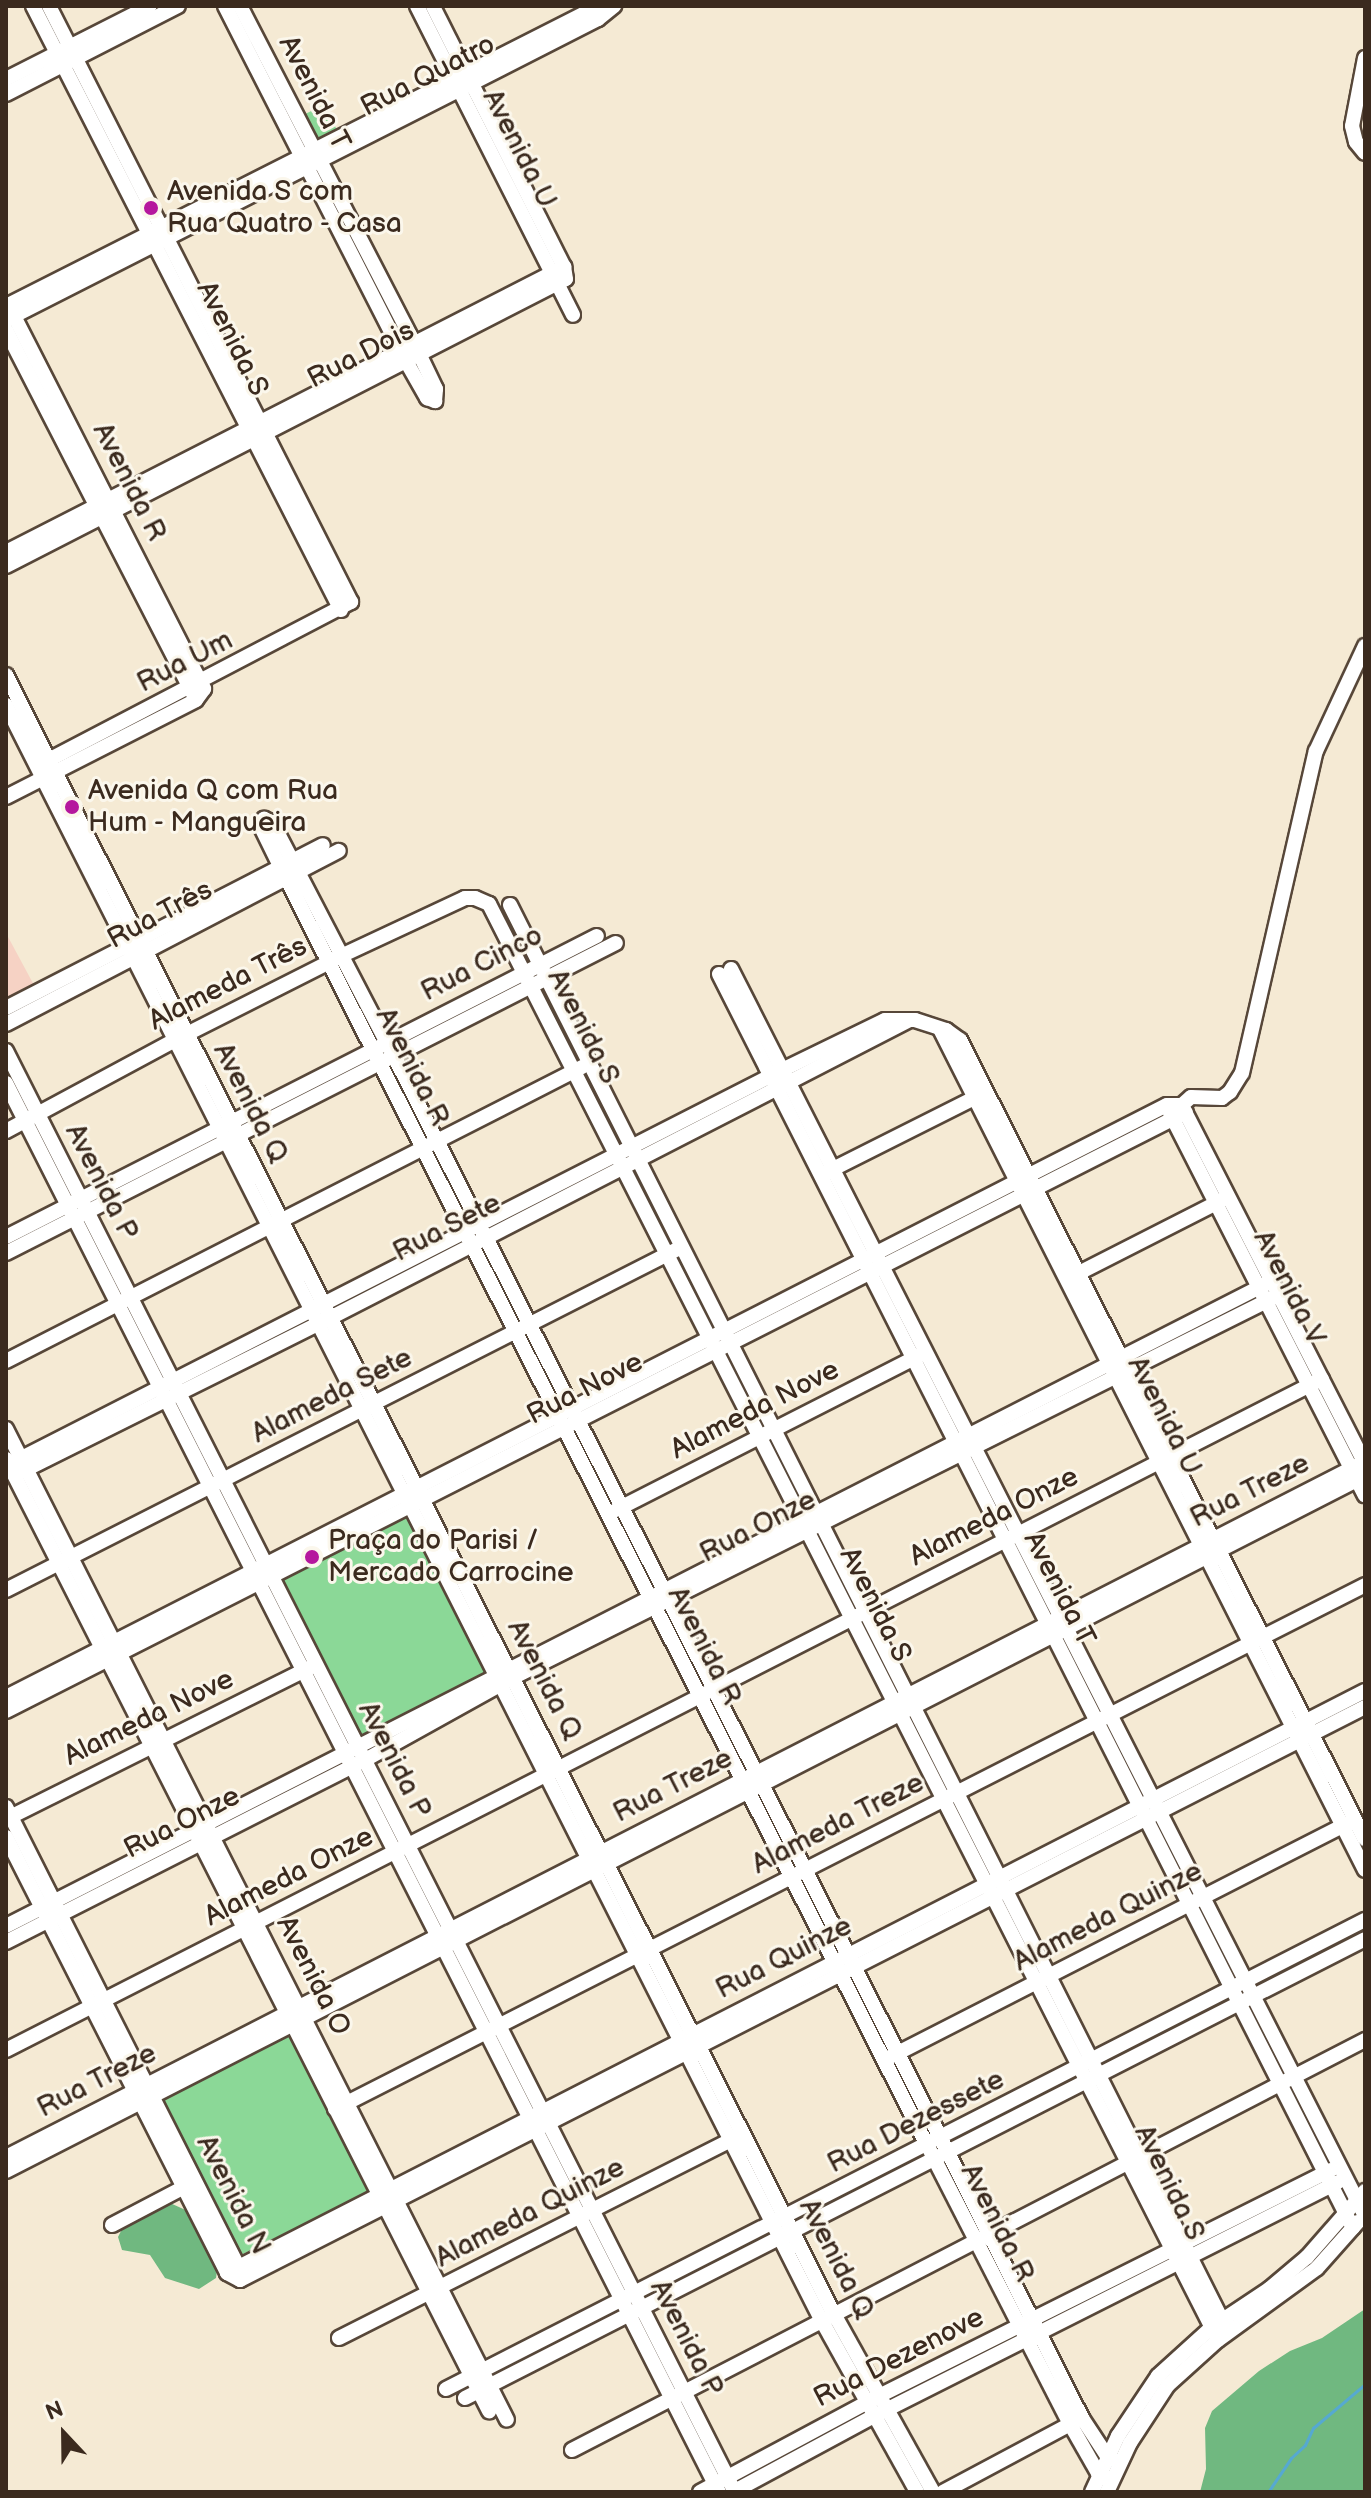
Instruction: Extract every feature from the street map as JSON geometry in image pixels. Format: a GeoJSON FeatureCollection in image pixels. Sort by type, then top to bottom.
{"type":"FeatureCollection","features":[{"type":"Feature","properties":{"kind":"street","name":"Avenida S"},"geometry":{"type":"LineString","coordinates":[[33,6],[65,56],[345,605]]}},
{"type":"Feature","properties":{"kind":"street","name":"Avenida S"},"geometry":{"type":"LineString","coordinates":[[49,6],[65,56]]}},
{"type":"Feature","properties":{"kind":"street"},"geometry":{"type":"LineString","coordinates":[[6,94],[150,6]]}},
{"type":"Feature","properties":{"kind":"street"},"geometry":{"type":"LineString","coordinates":[[6,79],[178,6]]}},
{"type":"Feature","properties":{"kind":"street","name":"Avenida T"},"geometry":{"type":"LineString","coordinates":[[225,6],[310,158],[410,352]]}},
{"type":"Feature","properties":{"kind":"street","name":"Avenida T"},"geometry":{"type":"LineString","coordinates":[[240,6],[310,158]]}},
{"type":"Feature","properties":{"kind":"street","name":"Avenida U"},"geometry":{"type":"LineString","coordinates":[[417,6],[463,81]]}},
{"type":"Feature","properties":{"kind":"street","name":"Avenida U"},"geometry":{"type":"LineString","coordinates":[[433,6],[463,81],[560,275],[573,315]]}},
{"type":"Feature","properties":{"kind":"street","name":"Rua Quatro"},"geometry":{"type":"LineString","coordinates":[[8,310],[609,7]]}},
{"type":"Feature","properties":{"kind":"street"},"geometry":{"type":"LineString","coordinates":[[1365,58],[1352,126],[1356,142],[1365,153]]}},
{"type":"Feature","properties":{"kind":"street","name":"Rua Dois"},"geometry":{"type":"LineString","coordinates":[[6,552],[106,508],[560,275]]}},
{"type":"Feature","properties":{"kind":"street","name":"Avenida R"},"geometry":{"type":"LineString","coordinates":[[8,310],[198,690]]}},
{"type":"Feature","properties":{"kind":"street","name":"Avenida R"},"geometry":{"type":"LineString","coordinates":[[6,330],[106,508]]}},
{"type":"Feature","properties":{"kind":"street","name":"Rua Dois"},"geometry":{"type":"LineString","coordinates":[[6,566],[106,508]]}},
{"type":"Feature","properties":{"kind":"street","name":"Rua Um"},"geometry":{"type":"LineString","coordinates":[[6,797],[46,769],[198,690],[345,605]]}},
{"type":"Feature","properties":{"kind":"street","name":"Rua Nove"},"geometry":{"type":"LineString","coordinates":[[6,1697],[110,1651],[263,1574],[1177,1110],[1191,1097],[1222,1098],[1230,1092],[1242,1073],[1316,751],[1365,646]]}},
{"type":"Feature","properties":{"kind":"street","name":"Avenida Q"},"geometry":{"type":"LineString","coordinates":[[6,675],[10,701],[506,1676],[782,2228],[828,2318],[933,2492]]}},
{"type":"Feature","properties":{"kind":"street","name":"Avenida R"},"geometry":{"type":"LineString","coordinates":[[266,824],[523,1328],[576,1415],[616,1511],[659,1599],[1105,2482]]}},
{"type":"Feature","properties":{"kind":"street","name":"Rua Três"},"geometry":{"type":"LineString","coordinates":[[6,1024],[137,949],[289,869],[323,845]]}},
{"type":"Feature","properties":{"kind":"street","name":"Rua Três"},"geometry":{"type":"LineString","coordinates":[[289,869],[339,851]]}},
{"type":"Feature","properties":{"kind":"street","name":"Alameda Três"},"geometry":{"type":"LineString","coordinates":[[6,1131],[180,1037],[336,959],[465,898],[479,899]]}},
{"type":"Feature","properties":{"kind":"street","name":"Avenida S"},"geometry":{"type":"LineString","coordinates":[[479,899],[490,905],[590,1063],[629,1157],[675,1251],[904,1703],[944,1800],[990,1890],[1044,1978]]}},
{"type":"Feature","properties":{"kind":"street","name":"Avenida S"},"geometry":{"type":"LineString","coordinates":[[510,905],[535,974],[576,1070],[629,1157]]}},
{"type":"Feature","properties":{"kind":"street","name":"Rua Cinco"},"geometry":{"type":"LineString","coordinates":[[6,1253],[225,1126],[384,1052],[535,974],[597,936]]}},
{"type":"Feature","properties":{"kind":"street","name":"Rua Cinco"},"geometry":{"type":"LineString","coordinates":[[535,974],[616,943]]}},
{"type":"Feature","properties":{"kind":"street","name":"Rua Três"},"geometry":{"type":"LineString","coordinates":[[6,1008],[137,949]]}},
{"type":"Feature","properties":{"kind":"street","name":"Avenida T"},"geometry":{"type":"LineString","coordinates":[[725,972],[1335,2176],[1345,2214],[1353,2228]]}},
{"type":"Feature","properties":{"kind":"street","name":"Avenida U"},"geometry":{"type":"LineString","coordinates":[[915,1020],[954,1033],[960,1040],[980,1095],[1349,1823],[1365,1870]]}},
{"type":"Feature","properties":{"kind":"street","name":"Rua Sete"},"geometry":{"type":"LineString","coordinates":[[13,1467],[321,1315],[780,1078],[915,1020]]}},
{"type":"Feature","properties":{"kind":"street","name":"Avenida P"},"geometry":{"type":"LineString","coordinates":[[6,1051],[32,1118],[54,1162],[677,2396],[727,2488]]}},
{"type":"Feature","properties":{"kind":"street","name":"Rua Cinco"},"geometry":{"type":"LineString","coordinates":[[6,1237],[78,1209],[232,1140],[384,1052]]}},
{"type":"Feature","properties":{"kind":"street"},"geometry":{"type":"LineString","coordinates":[[6,1361],[590,1063]]}},
{"type":"Feature","properties":{"kind":"street","name":"Avenida P"},"geometry":{"type":"LineString","coordinates":[[6,1083],[32,1118]]}},
{"type":"Feature","properties":{"kind":"street"},"geometry":{"type":"LineString","coordinates":[[828,1172],[980,1095]]}},
{"type":"Feature","properties":{"kind":"street","name":"Avenida V"},"geometry":{"type":"LineString","coordinates":[[1177,1110],[1361,1470],[1365,1495]]}},
{"type":"Feature","properties":{"kind":"street"},"geometry":{"type":"LineString","coordinates":[[1072,1276],[1223,1199]]}},
{"type":"Feature","properties":{"kind":"street","name":"Alameda Sete"},"geometry":{"type":"LineString","coordinates":[[6,1590],[675,1251]]}},
{"type":"Feature","properties":{"kind":"street","name":"Rua Onze"},"geometry":{"type":"LineString","coordinates":[[6,1942],[51,1911],[356,1757],[506,1676],[1269,1291]]}},
{"type":"Feature","properties":{"kind":"street","name":"Avenida R"},"geometry":{"type":"LineString","coordinates":[[523,1328],[562,1422],[616,1511]]}},
{"type":"Feature","properties":{"kind":"street","name":"Alameda Nove"},"geometry":{"type":"LineString","coordinates":[[616,1511],[920,1355]]}},
{"type":"Feature","properties":{"kind":"street","name":"Alameda Onze"},"geometry":{"type":"LineString","coordinates":[[6,2050],[1316,1382]]}},
{"type":"Feature","properties":{"kind":"street","name":"Avenida O"},"geometry":{"type":"LineString","coordinates":[[6,1429],[13,1467],[110,1651],[164,1740],[242,1930],[295,2016],[433,2291],[489,2411]]}},
{"type":"Feature","properties":{"kind":"street","name":"Rua Treze"},"geometry":{"type":"LineString","coordinates":[[7,2166],[1361,1470]]}},
{"type":"Feature","properties":{"kind":"street","name":"Alameda Treze"},"geometry":{"type":"LineString","coordinates":[[341,2106],[1365,1585]]}},
{"type":"Feature","properties":{"kind":"street","name":"Rua Nove"},"geometry":{"type":"LineString","coordinates":[[6,1711],[110,1651]]}},
{"type":"Feature","properties":{"kind":"street","name":"Avenida O"},"geometry":{"type":"LineString","coordinates":[[110,1651],[149,1747],[257,1922],[295,2016]]}},
{"type":"Feature","properties":{"kind":"street","name":"Alameda Nove"},"geometry":{"type":"LineString","coordinates":[[8,1814],[309,1668]]}},
{"type":"Feature","properties":{"kind":"street","name":"Rua Quinze"},"geometry":{"type":"LineString","coordinates":[[237,2272],[387,2199],[1302,1731],[1365,1691]]}},
{"type":"Feature","properties":{"kind":"street","name":"Avenida S"},"geometry":{"type":"LineString","coordinates":[[904,1703],[958,1792],[1004,1882],[1044,1978],[1220,2330]]}},
{"type":"Feature","properties":{"kind":"street","name":"Rua Quinze"},"geometry":{"type":"LineString","coordinates":[[1302,1731],[1365,1707]]}},
{"type":"Feature","properties":{"kind":"street","name":"Avenida N"},"geometry":{"type":"LineString","coordinates":[[8,1814],[51,1911],[189,2185],[237,2272]]}},
{"type":"Feature","properties":{"kind":"street","name":"Avenida U"},"geometry":{"type":"LineString","coordinates":[[1349,1823],[1365,1839]]}},
{"type":"Feature","properties":{"kind":"street","name":"Alameda Quinze"},"geometry":{"type":"LineString","coordinates":[[890,2057],[1349,1823]]}},
{"type":"Feature","properties":{"kind":"street","name":"Avenida N"},"geometry":{"type":"LineString","coordinates":[[6,1837],[51,1911]]}},
{"type":"Feature","properties":{"kind":"street","name":"Rua Onze"},"geometry":{"type":"LineString","coordinates":[[6,1926],[51,1911]]}},
{"type":"Feature","properties":{"kind":"street","name":"Rua Dezessete"},"geometry":{"type":"LineString","coordinates":[[1091,2070],[1238,1986],[1365,1920]]}},
{"type":"Feature","properties":{"kind":"street","name":"Rua Dezessete"},"geometry":{"type":"LineString","coordinates":[[446,2389],[477,2384],[1091,2070],[1245,2000],[1365,1939]]}},
{"type":"Feature","properties":{"kind":"street"},"geometry":{"type":"LineString","coordinates":[[572,2450],[1365,2040]]}},
{"type":"Feature","properties":{"kind":"street","name":"Alameda Quinze"},"geometry":{"type":"LineString","coordinates":[[339,2338],[737,2138]]}},
{"type":"Feature","properties":{"kind":"street","name":"Avenida T"},"geometry":{"type":"LineString","coordinates":[[1335,2176],[1363,2205]]}},
{"type":"Feature","properties":{"kind":"street","name":"Rua Dezenove"},"geometry":{"type":"LineString","coordinates":[[700,2492],[727,2488],[878,2405],[1335,2176]]}},
{"type":"Feature","properties":{"kind":"street"},"geometry":{"type":"LineString","coordinates":[[112,2225],[189,2185]]}},
{"type":"Feature","properties":{"kind":"street"},"geometry":{"type":"LineString","coordinates":[[1092,2492],[1105,2482],[1113,2460],[1168,2385],[1220,2330],[1307,2257],[1345,2214],[1363,2205]]}},
{"type":"Feature","properties":{"kind":"street"},"geometry":{"type":"LineString","coordinates":[[1220,2330],[1317,2268],[1353,2228],[1363,2205]]}},
{"type":"Feature","properties":{"kind":"street","name":"Avenida O"},"geometry":{"type":"LineString","coordinates":[[477,2384],[507,2420]]}},
{"type":"Feature","properties":{"kind":"street","name":"Avenida Q"},"geometry":{"type":"LineString","coordinates":[[878,2405],[917,2492]]}},
{"type":"Feature","properties":{"kind":"street"},"geometry":{"type":"LineString","coordinates":[[943,2492],[1076,2421]]}},
{"type":"Feature","properties":{"kind":"street","name":"Avenida R"},"geometry":{"type":"LineString","coordinates":[[1076,2421],[1113,2460]]}},
{"type":"Feature","properties":{"kind":"shaded area"},"geometry":{"type":"Polygon","coordinates":[[[6,936],[35,987],[6,1002],[6,936]]]}},
{"type":"Feature","properties":{"kind":"green space"},"geometry":{"type":"Polygon","coordinates":[[[324,105],[337,130],[318,139],[305,114],[324,105]]]}},
{"type":"Feature","properties":{"kind":"green space"},"geometry":{"type":"Polygon","coordinates":[[[410,1510],[494,1674],[359,1747],[273,1579],[410,1510]]]}},
{"type":"Feature","properties":{"kind":"green space"},"geometry":{"type":"Polygon","coordinates":[[[288,2034],[370,2191],[239,2256],[162,2096],[288,2034]]]}},
{"type":"Feature","properties":{"kind":"green space"},"geometry":{"type":"Polygon","coordinates":[[[170,2203],[190,2212],[218,2264],[216,2278],[199,2289],[165,2278],[150,2255],[122,2250],[118,2237],[125,2223],[137,2214],[152,2212],[157,2206],[170,2203]]]}},
{"type":"Feature","properties":{"kind":"green space"},"geometry":{"type":"Polygon","coordinates":[[[1365,2309],[1365,2492],[1200,2492],[1206,2469],[1205,2428],[1212,2411],[1259,2371],[1290,2351],[1322,2338],[1365,2309]]]}},
{"type":"Feature","properties":{"kind":"waterway"},"geometry":{"type":"LineString","coordinates":[[1268,2492],[1291,2458],[1305,2445],[1313,2428],[1365,2384]]}},
{"type":"Feature","properties":{"kind":"place","name":"Avenida S com Rua Quatro - Casa"},"geometry":{"type":"Point","coordinates":[151,208]}},
{"type":"Feature","properties":{"kind":"place","name":"Avenida Q com Rua Hum - Mangueira"},"geometry":{"type":"Point","coordinates":[72,807]}},
{"type":"Feature","properties":{"kind":"place","name":"Praça do Parisi / Mercado Carrocine"},"geometry":{"type":"Point","coordinates":[312,1557]}}]}
